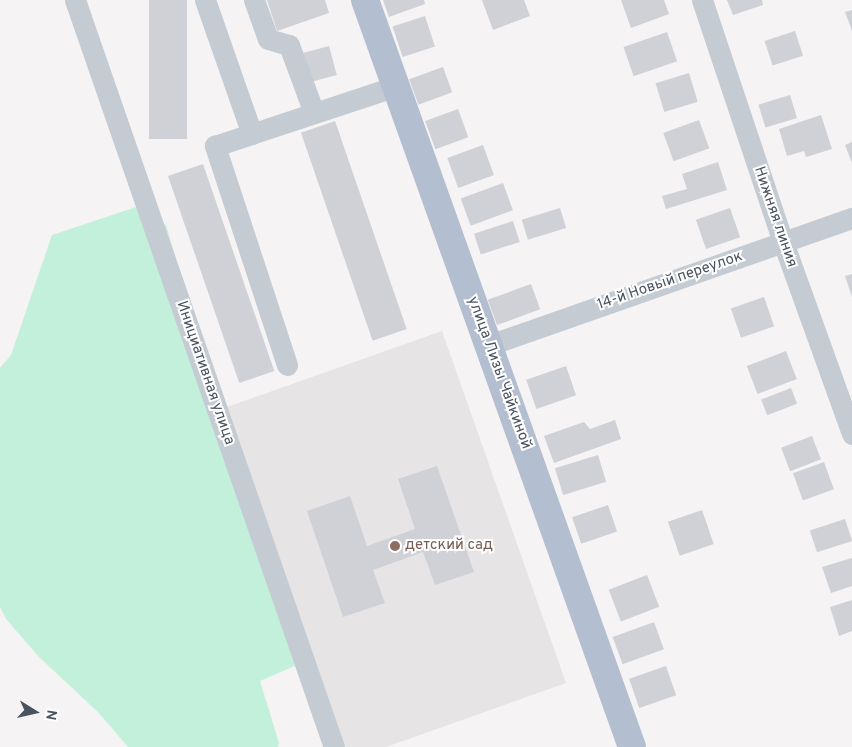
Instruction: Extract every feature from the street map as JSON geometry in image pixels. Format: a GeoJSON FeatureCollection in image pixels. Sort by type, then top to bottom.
{"type":"FeatureCollection","features":[{"type":"Feature","properties":{"kind":"main road","name":"улица Лизы Чайкиной"},"geometry":{"type":"LineString","coordinates":[[365,0],[632,747]]}},
{"type":"Feature","properties":{"kind":"street","name":"Инициативная улица"},"geometry":{"type":"LineString","coordinates":[[75,0],[334,747]]}},
{"type":"Feature","properties":{"kind":"street"},"geometry":{"type":"LineString","coordinates":[[204,0],[252,134]]}},
{"type":"Feature","properties":{"kind":"street"},"geometry":{"type":"LineString","coordinates":[[254,0],[268,39],[290,45],[314,113]]}},
{"type":"Feature","properties":{"kind":"street","name":"Нижняя линия"},"geometry":{"type":"LineString","coordinates":[[702,0],[783,242],[852,434]]}},
{"type":"Feature","properties":{"kind":"street"},"geometry":{"type":"LineString","coordinates":[[287,365],[215,146],[396,86]]}},
{"type":"Feature","properties":{"kind":"street","name":"14-й Новый переулок"},"geometry":{"type":"LineString","coordinates":[[489,345],[852,218]]}},
{"type":"Feature","properties":{"kind":"shaded area","name":"детский сад"},"geometry":{"type":"Polygon","coordinates":[[[442,331],[566,683],[386,747],[343,747],[224,408],[442,331]]]}},
{"type":"Feature","properties":{"kind":"green space"},"geometry":{"type":"Polygon","coordinates":[[[139,206],[166,225],[235,460],[304,662],[260,681],[279,743],[278,747],[128,747],[99,713],[39,657],[6,619],[0,607],[0,368],[11,355],[52,235],[139,206]]]}},
{"type":"Feature","properties":{"kind":"building"},"geometry":{"type":"Polygon","coordinates":[[[149,0],[187,0],[187,139],[149,139],[149,0]]]}},
{"type":"Feature","properties":{"kind":"building"},"geometry":{"type":"Polygon","coordinates":[[[267,0],[325,0],[329,13],[277,31],[267,0]]]}},
{"type":"Feature","properties":{"kind":"building"},"geometry":{"type":"Polygon","coordinates":[[[383,0],[424,0],[425,4],[389,17],[383,0]]]}},
{"type":"Feature","properties":{"kind":"building"},"geometry":{"type":"Polygon","coordinates":[[[482,0],[524,0],[530,16],[493,30],[482,0]]]}},
{"type":"Feature","properties":{"kind":"building"},"geometry":{"type":"Polygon","coordinates":[[[621,0],[664,0],[669,14],[631,28],[621,0]]]}},
{"type":"Feature","properties":{"kind":"building"},"geometry":{"type":"Polygon","coordinates":[[[727,0],[762,0],[763,5],[733,15],[727,0]]]}},
{"type":"Feature","properties":{"kind":"building"},"geometry":{"type":"Polygon","coordinates":[[[852,10],[852,31],[845,12],[852,10]]]}},
{"type":"Feature","properties":{"kind":"building"},"geometry":{"type":"Polygon","coordinates":[[[425,16],[435,46],[403,57],[393,27],[425,16]]]}},
{"type":"Feature","properties":{"kind":"building"},"geometry":{"type":"Polygon","coordinates":[[[795,31],[803,56],[773,66],[765,41],[795,31]]]}},
{"type":"Feature","properties":{"kind":"building"},"geometry":{"type":"Polygon","coordinates":[[[667,32],[677,61],[634,76],[624,47],[667,32]]]}},
{"type":"Feature","properties":{"kind":"building"},"geometry":{"type":"Polygon","coordinates":[[[329,46],[337,75],[311,82],[303,53],[329,46]]]}},
{"type":"Feature","properties":{"kind":"building"},"geometry":{"type":"Polygon","coordinates":[[[443,67],[452,92],[418,105],[409,79],[443,67]]]}},
{"type":"Feature","properties":{"kind":"building"},"geometry":{"type":"Polygon","coordinates":[[[689,73],[698,102],[664,112],[656,83],[689,73]]]}},
{"type":"Feature","properties":{"kind":"building"},"geometry":{"type":"Polygon","coordinates":[[[790,95],[797,118],[765,128],[758,105],[790,95]]]}},
{"type":"Feature","properties":{"kind":"building"},"geometry":{"type":"Polygon","coordinates":[[[458,109],[468,137],[435,149],[425,121],[458,109]]]}},
{"type":"Feature","properties":{"kind":"building"},"geometry":{"type":"Polygon","coordinates":[[[821,115],[832,149],[806,157],[804,151],[787,156],[779,129],[821,115]]]}},
{"type":"Feature","properties":{"kind":"building"},"geometry":{"type":"Polygon","coordinates":[[[699,120],[709,148],[674,161],[663,133],[699,120]]]}},
{"type":"Feature","properties":{"kind":"building"},"geometry":{"type":"Polygon","coordinates":[[[335,121],[407,329],[373,341],[301,133],[335,121]]]}},
{"type":"Feature","properties":{"kind":"building"},"geometry":{"type":"Polygon","coordinates":[[[852,142],[852,163],[845,145],[852,142]]]}},
{"type":"Feature","properties":{"kind":"building"},"geometry":{"type":"Polygon","coordinates":[[[483,145],[494,175],[458,188],[447,158],[483,145]]]}},
{"type":"Feature","properties":{"kind":"building"},"geometry":{"type":"Polygon","coordinates":[[[718,162],[727,190],[666,209],[662,196],[687,189],[682,174],[718,162]]]}},
{"type":"Feature","properties":{"kind":"building"},"geometry":{"type":"Polygon","coordinates":[[[203,164],[274,371],[239,383],[168,176],[203,164]]]}},
{"type":"Feature","properties":{"kind":"building"},"geometry":{"type":"Polygon","coordinates":[[[503,183],[513,210],[471,226],[461,198],[503,183]]]}},
{"type":"Feature","properties":{"kind":"building"},"geometry":{"type":"Polygon","coordinates":[[[560,208],[566,228],[528,240],[522,220],[560,208]]]}},
{"type":"Feature","properties":{"kind":"building"},"geometry":{"type":"Polygon","coordinates":[[[730,208],[740,237],[706,249],[696,220],[730,208]]]}},
{"type":"Feature","properties":{"kind":"building"},"geometry":{"type":"Polygon","coordinates":[[[513,221],[520,242],[481,255],[474,234],[513,221]]]}},
{"type":"Feature","properties":{"kind":"building"},"geometry":{"type":"Polygon","coordinates":[[[852,274],[852,297],[845,276],[852,274]]]}},
{"type":"Feature","properties":{"kind":"building"},"geometry":{"type":"Polygon","coordinates":[[[531,284],[540,309],[497,325],[488,300],[531,284]]]}},
{"type":"Feature","properties":{"kind":"building"},"geometry":{"type":"Polygon","coordinates":[[[764,297],[774,326],[741,338],[731,308],[764,297]]]}},
{"type":"Feature","properties":{"kind":"building"},"geometry":{"type":"Polygon","coordinates":[[[786,351],[797,379],[758,394],[747,366],[786,351]]]}},
{"type":"Feature","properties":{"kind":"building"},"geometry":{"type":"Polygon","coordinates":[[[566,366],[576,395],[536,409],[526,380],[566,366]]]}},
{"type":"Feature","properties":{"kind":"building"},"geometry":{"type":"Polygon","coordinates":[[[791,388],[797,404],[767,415],[761,399],[791,388]]]}},
{"type":"Feature","properties":{"kind":"building"},"geometry":{"type":"Polygon","coordinates":[[[615,420],[621,439],[554,463],[544,436],[584,422],[590,429],[615,420]]]}},
{"type":"Feature","properties":{"kind":"building"},"geometry":{"type":"Polygon","coordinates":[[[812,436],[821,459],[790,471],[781,448],[812,436]]]}},
{"type":"Feature","properties":{"kind":"building"},"geometry":{"type":"Polygon","coordinates":[[[598,455],[606,482],[563,495],[555,468],[598,455]]]}},
{"type":"Feature","properties":{"kind":"building"},"geometry":{"type":"Polygon","coordinates":[[[824,462],[834,489],[803,501],[793,473],[824,462]]]}},
{"type":"Feature","properties":{"kind":"building"},"geometry":{"type":"Polygon","coordinates":[[[437,466],[474,572],[435,585],[423,552],[373,570],[385,603],[343,617],[307,511],[350,496],[367,546],[415,529],[398,479],[437,466]]]}},
{"type":"Feature","properties":{"kind":"building"},"geometry":{"type":"Polygon","coordinates":[[[608,505],[617,531],[581,544],[572,517],[608,505]]]}},
{"type":"Feature","properties":{"kind":"building"},"geometry":{"type":"Polygon","coordinates":[[[702,510],[714,544],[680,556],[668,522],[702,510]]]}},
{"type":"Feature","properties":{"kind":"building"},"geometry":{"type":"Polygon","coordinates":[[[845,519],[852,541],[817,552],[810,530],[845,519]]]}},
{"type":"Feature","properties":{"kind":"building"},"geometry":{"type":"Polygon","coordinates":[[[852,558],[852,586],[831,593],[822,567],[852,558]]]}},
{"type":"Feature","properties":{"kind":"building"},"geometry":{"type":"Polygon","coordinates":[[[647,575],[659,607],[621,621],[609,590],[647,575]]]}},
{"type":"Feature","properties":{"kind":"building"},"geometry":{"type":"Polygon","coordinates":[[[852,600],[852,631],[839,636],[830,607],[852,600]]]}},
{"type":"Feature","properties":{"kind":"building"},"geometry":{"type":"Polygon","coordinates":[[[654,622],[664,649],[623,664],[613,637],[654,622]]]}},
{"type":"Feature","properties":{"kind":"building"},"geometry":{"type":"Polygon","coordinates":[[[666,666],[676,695],[639,708],[629,679],[666,666]]]}},
{"type":"Feature","properties":{"kind":"place","name":"детский сад"},"geometry":{"type":"Point","coordinates":[395,546]}}]}
